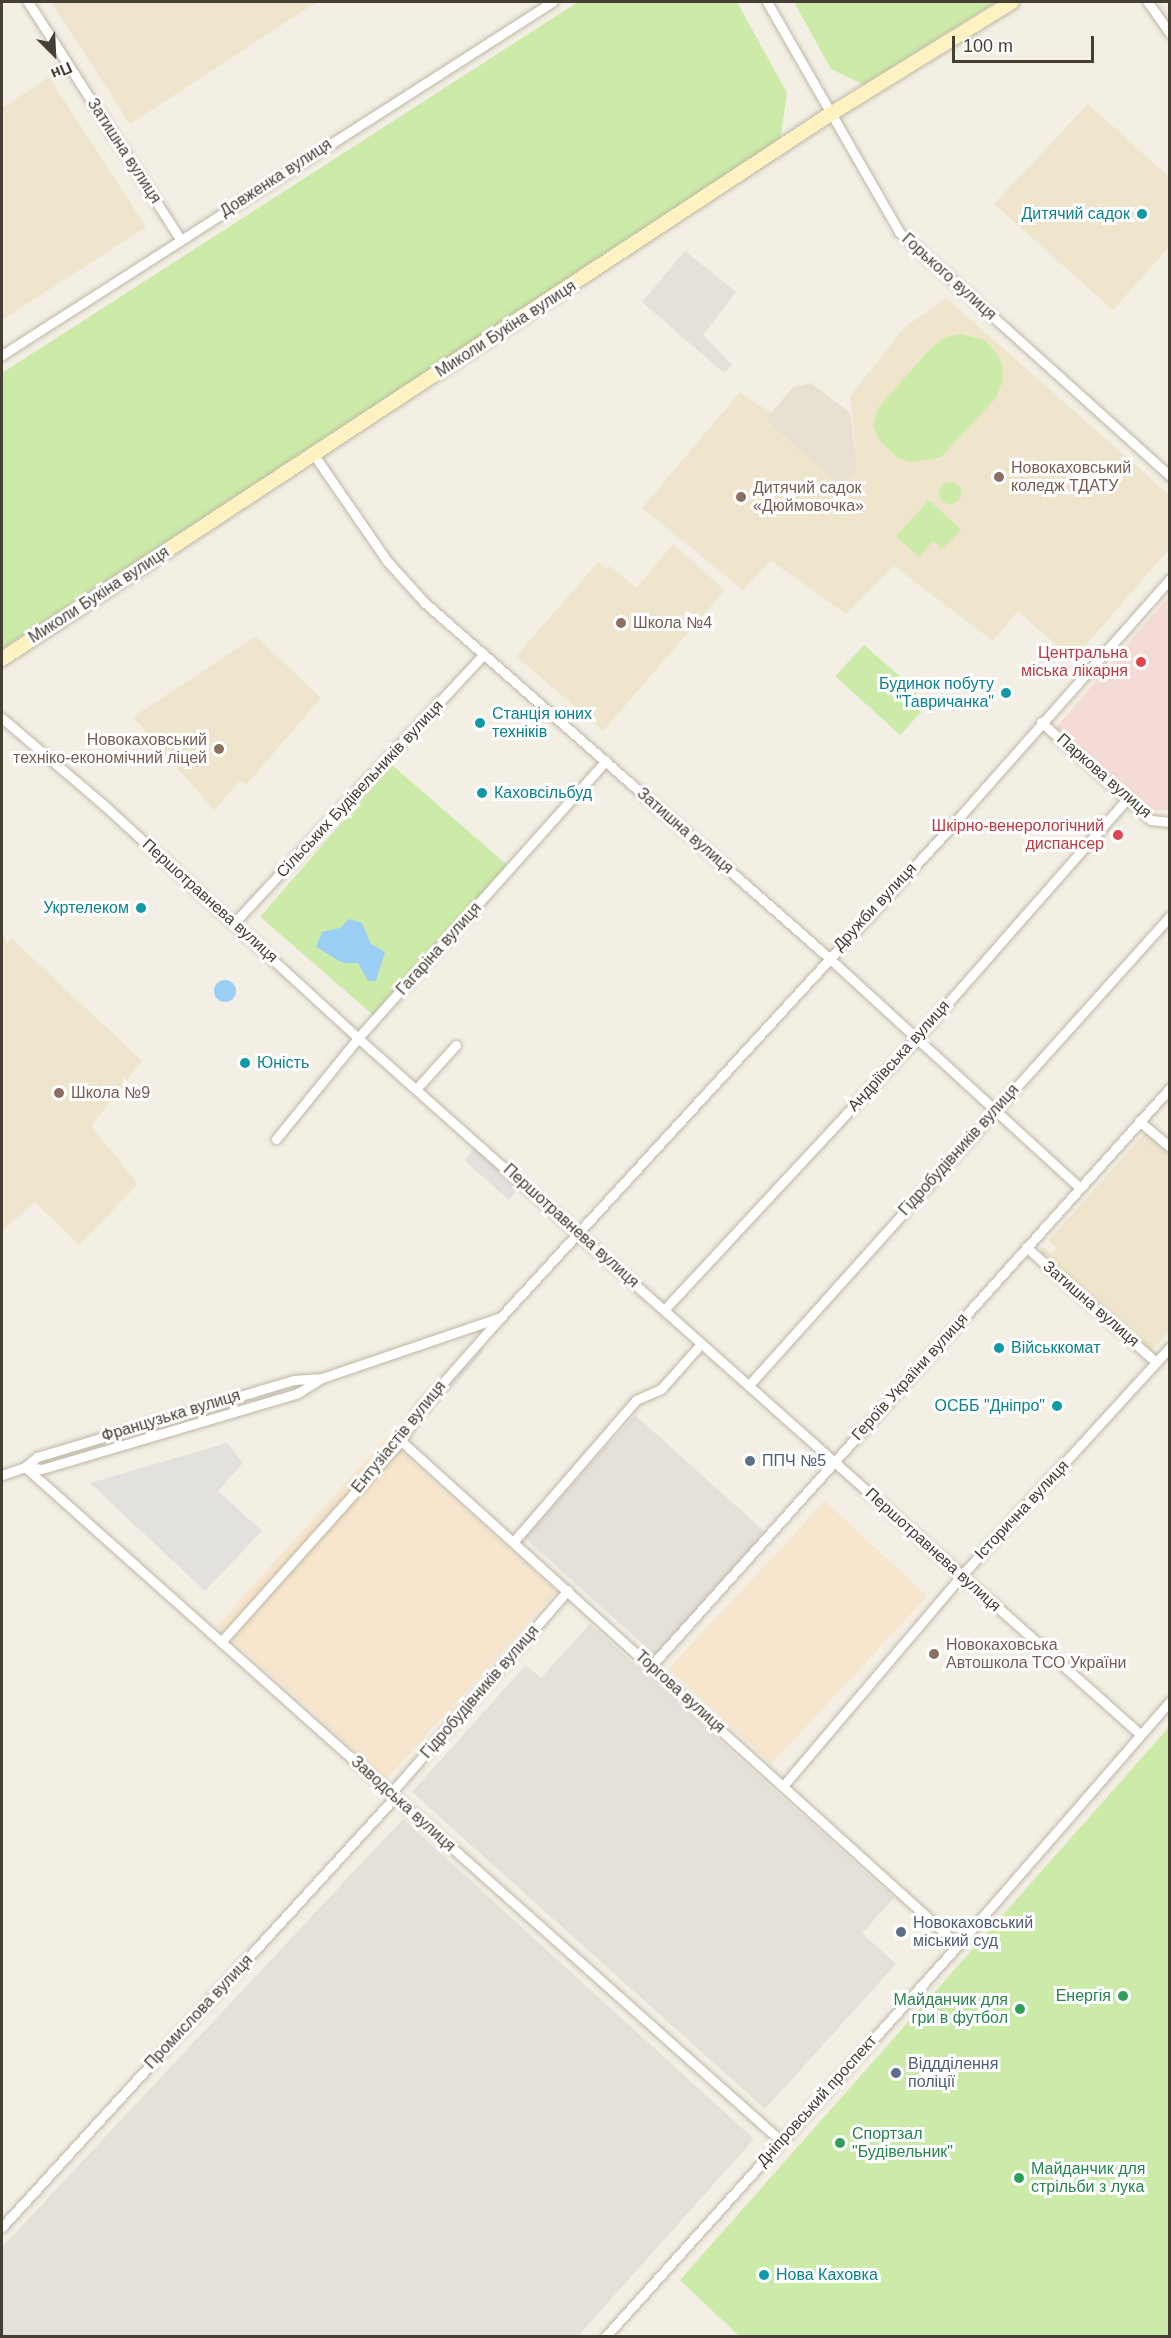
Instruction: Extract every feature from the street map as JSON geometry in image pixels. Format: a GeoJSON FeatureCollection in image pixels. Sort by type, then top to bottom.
{"type":"FeatureCollection","features":[{"type":"Feature","properties":{"kind":"street","name":"Затишна вулиця"},"geometry":{"type":"LineString","coordinates":[[27,2],[181,240]]}},
{"type":"Feature","properties":{"kind":"street","name":"Довженка вулиця"},"geometry":{"type":"LineString","coordinates":[[2,355],[552,2]]}},
{"type":"Feature","properties":{"kind":"street","name":"Горького вулиця"},"geometry":{"type":"LineString","coordinates":[[766,2],[829,115],[899,232],[914,249],[1170,476]]}},
{"type":"Feature","properties":{"kind":"street","name":"Миколи Букіна вулиця"},"geometry":{"type":"LineString","coordinates":[[2,659],[829,115],[1012,2]]}},
{"type":"Feature","properties":{"kind":"street"},"geometry":{"type":"LineString","coordinates":[[1148,2],[1170,34]]}},
{"type":"Feature","properties":{"kind":"street","name":"Затишна вулиця"},"geometry":{"type":"LineString","coordinates":[[314,455],[387,561],[424,602],[828,957],[996,1109],[1078,1187]]}},
{"type":"Feature","properties":{"kind":"street","name":"Дружби вулиця"},"geometry":{"type":"LineString","coordinates":[[579,1233],[828,957],[947,831],[1041,722],[1170,579]]}},
{"type":"Feature","properties":{"kind":"street","name":"Сільських Будівельників вулиця"},"geometry":{"type":"LineString","coordinates":[[234,923],[484,654]]}},
{"type":"Feature","properties":{"kind":"street","name":"Першотравнева вулиця"},"geometry":{"type":"LineString","coordinates":[[2,718],[1140,1734]]}},
{"type":"Feature","properties":{"kind":"street","name":"Паркова вулиця"},"geometry":{"type":"LineString","coordinates":[[1041,722],[1151,820],[1170,822]]}},
{"type":"Feature","properties":{"kind":"street","name":"Гагаріна вулиця"},"geometry":{"type":"LineString","coordinates":[[276,1139],[358,1038],[606,761]]}},
{"type":"Feature","properties":{"kind":"street","name":"Андріївська вулиця"},"geometry":{"type":"LineString","coordinates":[[664,1310],[917,1038],[1128,798]]}},
{"type":"Feature","properties":{"kind":"street","name":"Гідробудівників вулиця"},"geometry":{"type":"LineString","coordinates":[[749,1385],[1170,916]]}},
{"type":"Feature","properties":{"kind":"street"},"geometry":{"type":"LineString","coordinates":[[417,1088],[456,1045]]}},
{"type":"Feature","properties":{"kind":"street","name":"Героїв України вулиця"},"geometry":{"type":"LineString","coordinates":[[651,1666],[1078,1187],[1170,1088]]}},
{"type":"Feature","properties":{"kind":"street"},"geometry":{"type":"LineString","coordinates":[[1139,1121],[1170,1148]]}},
{"type":"Feature","properties":{"kind":"street","name":"Ентузіастів вулиця"},"geometry":{"type":"LineString","coordinates":[[221,1641],[401,1441],[418,1411],[579,1233]]}},
{"type":"Feature","properties":{"kind":"street","name":"Затишна вулиця"},"geometry":{"type":"LineString","coordinates":[[1026,1247],[1156,1362]]}},
{"type":"Feature","properties":{"kind":"street","name":"Французька вулиця"},"geometry":{"type":"LineString","coordinates":[[25,1467],[42,1468],[298,1393],[322,1378],[500,1318]]}},
{"type":"Feature","properties":{"kind":"street"},"geometry":{"type":"LineString","coordinates":[[514,1541],[636,1400],[661,1389],[701,1344]]}},
{"type":"Feature","properties":{"kind":"street","name":"Історична вулиця"},"geometry":{"type":"LineString","coordinates":[[783,1786],[961,1576],[1170,1347]]}},
{"type":"Feature","properties":{"kind":"street","name":"Французька вулиця"},"geometry":{"type":"LineString","coordinates":[[2,1475],[25,1467],[37,1457],[172,1416],[294,1380],[322,1378]]}},
{"type":"Feature","properties":{"kind":"street","name":"Торгова вулиця"},"geometry":{"type":"LineString","coordinates":[[401,1441],[958,1945]]}},
{"type":"Feature","properties":{"kind":"street","name":"Заводська вулиця"},"geometry":{"type":"LineString","coordinates":[[25,1467],[781,2140]]}},
{"type":"Feature","properties":{"kind":"street","name":"Гідробудівників вулиця"},"geometry":{"type":"LineString","coordinates":[[393,1795],[568,1590]]}},
{"type":"Feature","properties":{"kind":"street","name":"Дніпровський проспект"},"geometry":{"type":"LineString","coordinates":[[606,2337],[958,1945],[1170,1701]]}},
{"type":"Feature","properties":{"kind":"street","name":"Промислова вулиця"},"geometry":{"type":"LineString","coordinates":[[2,2227],[393,1795]]}},
{"type":"Feature","properties":{"kind":"shaded area"},"geometry":{"type":"Polygon","coordinates":[[[51,2],[317,2],[130,124],[51,2]]]}},
{"type":"Feature","properties":{"kind":"shaded area"},"geometry":{"type":"Polygon","coordinates":[[[49,77],[146,227],[2,320],[2,108],[49,77]]]}},
{"type":"Feature","properties":{"kind":"shaded area"},"geometry":{"type":"Polygon","coordinates":[[[1088,104],[1169,177],[1169,247],[1113,310],[994,204],[1088,104]]]}},
{"type":"Feature","properties":{"kind":"shaded area"},"geometry":{"type":"Polygon","coordinates":[[[685,251],[736,292],[703,335],[732,365],[724,373],[642,302],[685,251]]]}},
{"type":"Feature","properties":{"kind":"shaded area","name":"Новокаховський коледж ТДАТУ"},"geometry":{"type":"Polygon","coordinates":[[[946,298],[1169,495],[1169,549],[1073,660],[1018,611],[993,641],[894,566],[846,614],[771,561],[743,590],[642,508],[740,392],[771,413],[765,421],[841,486],[857,468],[850,396],[905,327],[946,298]]]}},
{"type":"Feature","properties":{"kind":"shaded area"},"geometry":{"type":"Polygon","coordinates":[[[811,383],[850,413],[857,468],[841,487],[765,420],[793,387],[811,383]]]}},
{"type":"Feature","properties":{"kind":"shaded area","name":"Школа №4"},"geometry":{"type":"Polygon","coordinates":[[[673,544],[725,590],[603,731],[516,656],[598,562],[607,569],[610,566],[636,588],[673,544]]]}},
{"type":"Feature","properties":{"kind":"shaded area","name":"Центральна міська лікарня"},"geometry":{"type":"Polygon","coordinates":[[[1169,596],[1169,810],[1151,811],[1055,729],[1169,596]]]}},
{"type":"Feature","properties":{"kind":"shaded area","name":"Новокаховський техніко-економічний ліцей"},"geometry":{"type":"Polygon","coordinates":[[[256,636],[321,698],[246,785],[240,781],[214,810],[133,717],[256,636]]]}},
{"type":"Feature","properties":{"kind":"shaded area","name":"Школа №9"},"geometry":{"type":"Polygon","coordinates":[[[2,930],[7,944],[11,938],[142,1061],[91,1126],[138,1184],[79,1245],[35,1202],[2,1231],[2,930]]]}},
{"type":"Feature","properties":{"kind":"shaded area"},"geometry":{"type":"Polygon","coordinates":[[[1145,1133],[1170,1155],[1169,1332],[1151,1351],[1040,1251],[1043,1247],[1051,1254],[1057,1248],[1049,1240],[1145,1133]]]}},
{"type":"Feature","properties":{"kind":"shaded area"},"geometry":{"type":"Polygon","coordinates":[[[475,1148],[520,1188],[509,1200],[464,1160],[475,1148]]]}},
{"type":"Feature","properties":{"kind":"shaded area"},"geometry":{"type":"Polygon","coordinates":[[[478,1345],[484,1350],[429,1415],[423,1410],[478,1345]]]}},
{"type":"Feature","properties":{"kind":"shaded area"},"geometry":{"type":"Polygon","coordinates":[[[635,1415],[766,1533],[655,1655],[525,1538],[635,1415]]]}},
{"type":"Feature","properties":{"kind":"shaded area"},"geometry":{"type":"Polygon","coordinates":[[[386,1438],[556,1591],[387,1779],[217,1626],[386,1438]]]}},
{"type":"Feature","properties":{"kind":"shaded area"},"geometry":{"type":"Polygon","coordinates":[[[227,1443],[243,1463],[218,1491],[262,1531],[205,1591],[90,1483],[227,1443]]]}},
{"type":"Feature","properties":{"kind":"shaded area"},"geometry":{"type":"Polygon","coordinates":[[[825,1501],[927,1596],[771,1764],[669,1668],[825,1501]]]}},
{"type":"Feature","properties":{"kind":"shaded area"},"geometry":{"type":"Polygon","coordinates":[[[590,1624],[894,1898],[862,1933],[896,1964],[765,2109],[412,1792],[526,1665],[541,1678],[590,1624]]]}},
{"type":"Feature","properties":{"kind":"shaded area"},"geometry":{"type":"Polygon","coordinates":[[[403,1819],[754,2139],[578,2336],[2,2336],[2,2247],[403,1819]]]}},
{"type":"Feature","properties":{"kind":"green space"},"geometry":{"type":"Polygon","coordinates":[[[578,2],[737,2],[787,93],[780,141],[2,649],[2,373],[578,2]]]}},
{"type":"Feature","properties":{"kind":"green space"},"geometry":{"type":"Polygon","coordinates":[[[794,2],[996,2],[864,85],[831,69],[794,2]]]}},
{"type":"Feature","properties":{"kind":"green space"},"geometry":{"type":"Polygon","coordinates":[[[961,334],[984,340],[996,352],[1002,364],[1003,380],[996,398],[941,457],[912,462],[899,459],[880,441],[873,427],[878,408],[932,347],[946,337],[961,334]]]}},
{"type":"Feature","properties":{"kind":"green space"},"geometry":{"type":"Polygon","coordinates":[[[950,482],[960,489],[961,493],[954,503],[950,504],[940,497],[939,493],[946,483],[950,482]]]}},
{"type":"Feature","properties":{"kind":"green space"},"geometry":{"type":"Polygon","coordinates":[[[929,500],[961,530],[942,549],[933,541],[919,557],[896,536],[929,500]]]}},
{"type":"Feature","properties":{"kind":"green space"},"geometry":{"type":"Polygon","coordinates":[[[864,645],[918,692],[910,702],[921,712],[900,735],[835,676],[864,645]]]}},
{"type":"Feature","properties":{"kind":"green space"},"geometry":{"type":"Polygon","coordinates":[[[392,765],[508,866],[376,1018],[260,917],[392,765]]]}},
{"type":"Feature","properties":{"kind":"green space"},"geometry":{"type":"Polygon","coordinates":[[[1169,1727],[1169,2336],[739,2336],[680,2280],[1169,1727]]]}},
{"type":"Feature","properties":{"kind":"water"},"geometry":{"type":"Polygon","coordinates":[[[349,919],[362,923],[371,944],[385,952],[376,981],[368,981],[358,963],[343,963],[316,947],[322,932],[340,928],[349,919]]]}},
{"type":"Feature","properties":{"kind":"water"},"geometry":{"type":"Polygon","coordinates":[[[225,980],[233,983],[236,991],[233,999],[225,1002],[217,999],[214,991],[217,983],[225,980]]]}},
{"type":"Feature","properties":{"kind":"place","name":"Дитячий садок"},"geometry":{"type":"Point","coordinates":[1142,214]}},
{"type":"Feature","properties":{"kind":"place","name":"Новокаховський коледж ТДАТУ"},"geometry":{"type":"Point","coordinates":[999,477]}},
{"type":"Feature","properties":{"kind":"place","name":"Дитячий садок «Дюймовочка»"},"geometry":{"type":"Point","coordinates":[741,497]}},
{"type":"Feature","properties":{"kind":"place","name":"Школа №4"},"geometry":{"type":"Point","coordinates":[621,623]}},
{"type":"Feature","properties":{"kind":"place","name":"Центральна міська лікарня"},"geometry":{"type":"Point","coordinates":[1141,662]}},
{"type":"Feature","properties":{"kind":"place","name":"Будинок побуту \"Тавричанка\""},"geometry":{"type":"Point","coordinates":[1006,693]}},
{"type":"Feature","properties":{"kind":"place","name":"Станція юних техніків"},"geometry":{"type":"Point","coordinates":[480,723]}},
{"type":"Feature","properties":{"kind":"place","name":"Новокаховський техніко-економічний ліцей"},"geometry":{"type":"Point","coordinates":[219,749]}},
{"type":"Feature","properties":{"kind":"place","name":"Каховсільбуд"},"geometry":{"type":"Point","coordinates":[482,793]}},
{"type":"Feature","properties":{"kind":"place","name":"Шкірно-венерологічний диспансер"},"geometry":{"type":"Point","coordinates":[1118,835]}},
{"type":"Feature","properties":{"kind":"place","name":"Укртелеком"},"geometry":{"type":"Point","coordinates":[141,908]}},
{"type":"Feature","properties":{"kind":"place","name":"Юність"},"geometry":{"type":"Point","coordinates":[245,1063]}},
{"type":"Feature","properties":{"kind":"place","name":"Школа №9"},"geometry":{"type":"Point","coordinates":[59,1093]}},
{"type":"Feature","properties":{"kind":"place","name":"Військкомат"},"geometry":{"type":"Point","coordinates":[999,1348]}},
{"type":"Feature","properties":{"kind":"place","name":"ОСББ \"Днiпро\""},"geometry":{"type":"Point","coordinates":[1057,1406]}},
{"type":"Feature","properties":{"kind":"place","name":"ППЧ №5"},"geometry":{"type":"Point","coordinates":[750,1461]}},
{"type":"Feature","properties":{"kind":"place","name":"Новокаховська Автошкола ТСО України"},"geometry":{"type":"Point","coordinates":[934,1654]}},
{"type":"Feature","properties":{"kind":"place","name":"Новокаховський міський суд"},"geometry":{"type":"Point","coordinates":[901,1932]}},
{"type":"Feature","properties":{"kind":"place","name":"Енергія"},"geometry":{"type":"Point","coordinates":[1123,1996]}},
{"type":"Feature","properties":{"kind":"place","name":"Майданчик для гри в футбол"},"geometry":{"type":"Point","coordinates":[1020,2009]}},
{"type":"Feature","properties":{"kind":"place","name":"Віддділення поліції"},"geometry":{"type":"Point","coordinates":[896,2073]}},
{"type":"Feature","properties":{"kind":"place","name":"Спортзал \"Будівельник\""},"geometry":{"type":"Point","coordinates":[840,2143]}},
{"type":"Feature","properties":{"kind":"place","name":"Майданчик для стрільби з лука"},"geometry":{"type":"Point","coordinates":[1019,2178]}},
{"type":"Feature","properties":{"kind":"place","name":"Нова Каховка"},"geometry":{"type":"Point","coordinates":[764,2275]}}]}
